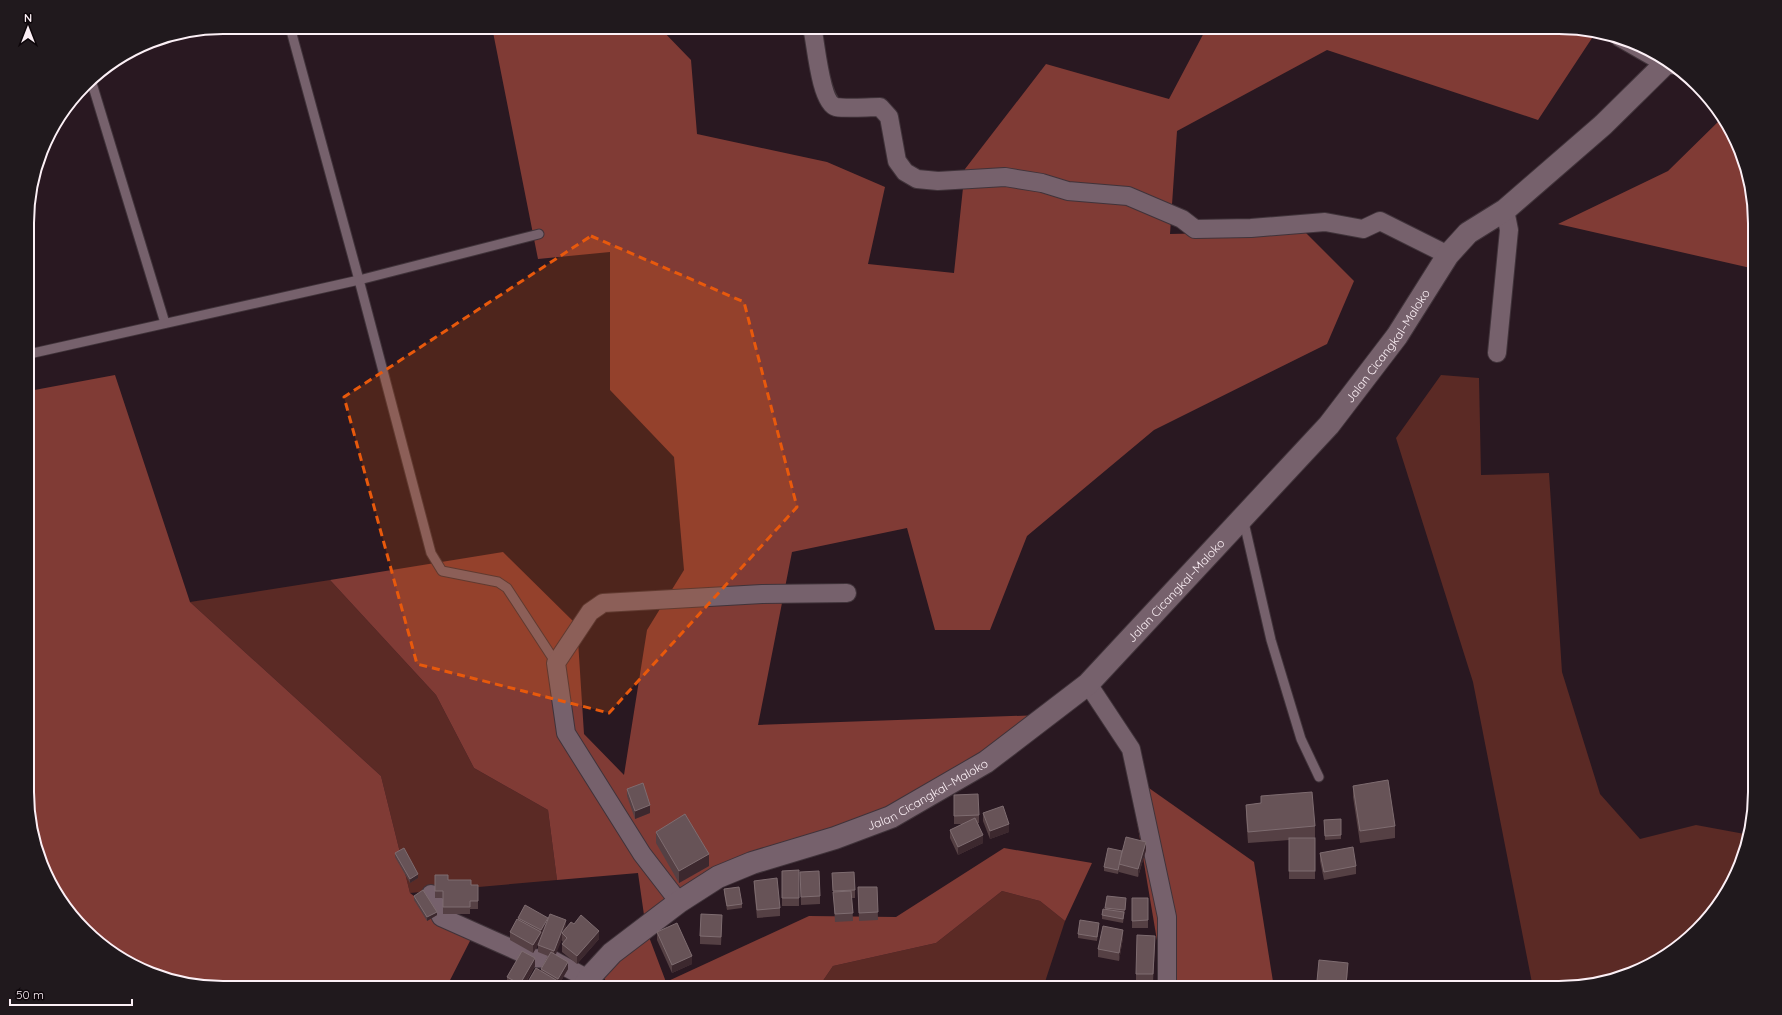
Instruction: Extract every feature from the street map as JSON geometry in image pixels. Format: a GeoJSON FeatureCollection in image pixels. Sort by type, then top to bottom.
{"type":"FeatureCollection","features":[{"type":"Feature","properties":{"kind":"street"},"geometry":{"type":"LineString","coordinates":[[813,34],[824,90],[829,102],[835,107],[880,107],[889,117],[897,161],[905,172],[917,179],[938,181],[1005,177],[1042,183],[1068,192],[1128,196],[1182,219],[1195,229],[1251,228],[1326,222],[1363,229],[1380,221],[1448,255]]}},
{"type":"Feature","properties":{"kind":"street","name":"Jalan Cicangkal–Maloko"},"geometry":{"type":"LineString","coordinates":[[589,981],[612,953],[679,902],[718,877],[752,863],[835,838],[891,817],[986,762],[1088,684],[1329,425],[1397,336],[1448,255],[1468,233],[1505,210],[1603,125],[1665,67]]}},
{"type":"Feature","properties":{"kind":"street"},"geometry":{"type":"LineString","coordinates":[[1497,353],[1509,230],[1505,210]]}},
{"type":"Feature","properties":{"kind":"street"},"geometry":{"type":"LineString","coordinates":[[679,902],[642,854],[566,733],[556,663],[590,612],[603,603],[762,594],[847,593]]}},
{"type":"Feature","properties":{"kind":"street"},"geometry":{"type":"LineString","coordinates":[[1088,684],[1131,749],[1167,917],[1167,981]]}},
{"type":"Feature","properties":{"kind":"street"},"geometry":{"type":"LineString","coordinates":[[430,894],[441,917],[533,958],[550,958],[582,981]]}},
{"type":"Feature","properties":{"kind":"lane"},"geometry":{"type":"LineString","coordinates":[[292,34],[359,280],[430,554],[442,571],[498,582],[507,588],[556,663]]}},
{"type":"Feature","properties":{"kind":"lane"},"geometry":{"type":"LineString","coordinates":[[92,87],[164,323]]}},
{"type":"Feature","properties":{"kind":"lane"},"geometry":{"type":"LineString","coordinates":[[34,353],[359,280],[539,234]]}},
{"type":"Feature","properties":{"kind":"lane"},"geometry":{"type":"LineString","coordinates":[[1243,517],[1271,640],[1301,739],[1319,777]]}},
{"type":"Feature","properties":{"kind":"highlighted area"},"geometry":{"type":"Polygon","coordinates":[[[591,236],[744,302],[797,507],[609,713],[417,664],[344,397],[591,236]]]}},
{"type":"Feature","properties":{"kind":"shaded area"},"geometry":{"type":"Polygon","coordinates":[[[493,34],[666,34],[691,60],[697,134],[827,162],[885,187],[868,264],[954,273],[965,169],[1046,64],[1169,99],[1203,34],[1571,34],[1592,37],[1538,120],[1327,50],[1177,131],[1170,234],[1304,231],[1354,281],[1327,344],[1154,430],[1027,536],[990,630],[935,630],[907,528],[792,552],[758,725],[1042,715],[891,814],[743,859],[646,929],[638,873],[557,880],[548,810],[474,768],[436,695],[330,580],[503,552],[577,625],[584,734],[624,775],[647,630],[684,570],[674,457],[610,390],[610,252],[538,259],[493,34]]]}},
{"type":"Feature","properties":{"kind":"shaded area"},"geometry":{"type":"Polygon","coordinates":[[[1718,122],[1734,151],[1742,174],[1748,211],[1748,267],[1558,224],[1668,171],[1718,122]]]}},
{"type":"Feature","properties":{"kind":"shaded area"},"geometry":{"type":"Polygon","coordinates":[[[115,375],[190,602],[381,776],[410,893],[471,939],[450,981],[211,981],[174,975],[151,967],[118,949],[89,926],[73,907],[59,886],[48,864],[40,841],[34,804],[34,390],[115,375]]]}},
{"type":"Feature","properties":{"kind":"shaded area"},"geometry":{"type":"Polygon","coordinates":[[[1441,375],[1479,378],[1481,475],[1549,473],[1562,672],[1600,794],[1640,839],[1696,825],[1743,834],[1734,864],[1723,886],[1709,907],[1693,926],[1674,942],[1653,956],[1631,967],[1608,975],[1571,981],[1532,981],[1473,682],[1396,438],[1441,375]]]}},
{"type":"Feature","properties":{"kind":"shaded area"},"geometry":{"type":"Polygon","coordinates":[[[330,580],[436,695],[474,768],[548,810],[557,880],[410,893],[381,776],[190,602],[330,580]]]}},
{"type":"Feature","properties":{"kind":"shaded area"},"geometry":{"type":"Polygon","coordinates":[[[1129,774],[1254,862],[1273,981],[1164,981],[1129,774]]]}},
{"type":"Feature","properties":{"kind":"shaded area"},"geometry":{"type":"Polygon","coordinates":[[[1004,848],[1092,863],[1065,921],[1040,901],[1002,891],[936,943],[833,966],[823,981],[668,981],[809,916],[896,917],[1004,848]]]}},
{"type":"Feature","properties":{"kind":"shaded area"},"geometry":{"type":"Polygon","coordinates":[[[1002,891],[1040,901],[1065,921],[1045,981],[823,981],[833,966],[936,943],[1002,891]]]}},
{"type":"Feature","properties":{"kind":"shaded area"},"geometry":{"type":"Polygon","coordinates":[[[646,929],[666,981],[606,981],[597,970],[646,929]]]}},
{"type":"Feature","properties":{"kind":"building"},"geometry":{"type":"Polygon","coordinates":[[[1388,780],[1395,826],[1360,831],[1353,786],[1388,780]]]}},
{"type":"Feature","properties":{"kind":"building"},"geometry":{"type":"Polygon","coordinates":[[[643,783],[650,805],[635,811],[627,789],[643,783]]]}},
{"type":"Feature","properties":{"kind":"building"},"geometry":{"type":"Polygon","coordinates":[[[1312,792],[1315,826],[1248,832],[1246,805],[1261,803],[1261,796],[1312,792]]]}},
{"type":"Feature","properties":{"kind":"building"},"geometry":{"type":"Polygon","coordinates":[[[978,794],[979,815],[954,816],[954,795],[978,794]]]}},
{"type":"Feature","properties":{"kind":"building"},"geometry":{"type":"Polygon","coordinates":[[[1003,806],[1009,824],[990,831],[983,813],[1003,806]]]}},
{"type":"Feature","properties":{"kind":"building"},"geometry":{"type":"Polygon","coordinates":[[[685,814],[709,854],[679,871],[656,832],[685,814]]]}},
{"type":"Feature","properties":{"kind":"building"},"geometry":{"type":"Polygon","coordinates":[[[975,818],[983,835],[958,847],[950,830],[975,818]]]}},
{"type":"Feature","properties":{"kind":"building"},"geometry":{"type":"Polygon","coordinates":[[[1341,819],[1341,835],[1325,836],[1324,820],[1341,819]]]}},
{"type":"Feature","properties":{"kind":"building"},"geometry":{"type":"Polygon","coordinates":[[[1126,837],[1146,842],[1138,869],[1119,864],[1126,837]]]}},
{"type":"Feature","properties":{"kind":"building"},"geometry":{"type":"Polygon","coordinates":[[[1289,838],[1315,838],[1315,871],[1289,871],[1289,838]]]}},
{"type":"Feature","properties":{"kind":"building"},"geometry":{"type":"Polygon","coordinates":[[[1353,847],[1356,866],[1324,872],[1320,853],[1353,847]]]}},
{"type":"Feature","properties":{"kind":"building"},"geometry":{"type":"Polygon","coordinates":[[[404,848],[418,874],[410,879],[395,853],[404,848]]]}},
{"type":"Feature","properties":{"kind":"building"},"geometry":{"type":"Polygon","coordinates":[[[1108,848],[1122,851],[1118,870],[1104,867],[1108,848]]]}},
{"type":"Feature","properties":{"kind":"building"},"geometry":{"type":"Polygon","coordinates":[[[799,870],[799,898],[782,898],[782,871],[799,870]]]}},
{"type":"Feature","properties":{"kind":"building"},"geometry":{"type":"Polygon","coordinates":[[[819,871],[820,896],[801,897],[800,872],[819,871]]]}},
{"type":"Feature","properties":{"kind":"building"},"geometry":{"type":"Polygon","coordinates":[[[854,872],[855,890],[833,891],[832,873],[854,872]]]}},
{"type":"Feature","properties":{"kind":"building"},"geometry":{"type":"Polygon","coordinates":[[[435,875],[448,875],[448,880],[471,880],[471,885],[478,885],[478,901],[470,901],[470,907],[443,907],[443,891],[435,891],[435,875]]]}},
{"type":"Feature","properties":{"kind":"building"},"geometry":{"type":"Polygon","coordinates":[[[777,878],[780,908],[757,910],[754,881],[777,878]]]}},
{"type":"Feature","properties":{"kind":"building"},"geometry":{"type":"Polygon","coordinates":[[[739,887],[742,904],[727,906],[724,889],[739,887]]]}},
{"type":"Feature","properties":{"kind":"building"},"geometry":{"type":"Polygon","coordinates":[[[858,887],[877,887],[878,912],[859,913],[858,887]]]}},
{"type":"Feature","properties":{"kind":"building"},"geometry":{"type":"Polygon","coordinates":[[[423,890],[437,912],[427,917],[414,896],[423,890]]]}},
{"type":"Feature","properties":{"kind":"building"},"geometry":{"type":"Polygon","coordinates":[[[851,891],[853,913],[835,914],[833,892],[851,891]]]}},
{"type":"Feature","properties":{"kind":"building"},"geometry":{"type":"Polygon","coordinates":[[[1107,896],[1126,898],[1125,910],[1105,908],[1107,896]]]}},
{"type":"Feature","properties":{"kind":"building"},"geometry":{"type":"Polygon","coordinates":[[[1132,898],[1148,898],[1148,920],[1132,921],[1132,898]]]}},
{"type":"Feature","properties":{"kind":"building"},"geometry":{"type":"Polygon","coordinates":[[[525,905],[548,918],[541,930],[518,918],[525,905]]]}},
{"type":"Feature","properties":{"kind":"building"},"geometry":{"type":"Polygon","coordinates":[[[1103,909],[1124,912],[1123,919],[1102,915],[1103,909]]]}},
{"type":"Feature","properties":{"kind":"building"},"geometry":{"type":"Polygon","coordinates":[[[550,914],[566,920],[554,951],[538,945],[550,914]]]}},
{"type":"Feature","properties":{"kind":"building"},"geometry":{"type":"Polygon","coordinates":[[[701,914],[722,915],[721,937],[700,936],[701,914]]]}},
{"type":"Feature","properties":{"kind":"building"},"geometry":{"type":"Polygon","coordinates":[[[581,915],[599,931],[577,956],[562,944],[567,938],[562,933],[571,922],[574,924],[581,915]]]}},
{"type":"Feature","properties":{"kind":"building"},"geometry":{"type":"Polygon","coordinates":[[[517,919],[541,932],[533,945],[510,932],[517,919]]]}},
{"type":"Feature","properties":{"kind":"building"},"geometry":{"type":"Polygon","coordinates":[[[1080,920],[1099,923],[1097,937],[1078,934],[1080,920]]]}},
{"type":"Feature","properties":{"kind":"building"},"geometry":{"type":"Polygon","coordinates":[[[677,923],[692,956],[672,965],[657,932],[677,923]]]}},
{"type":"Feature","properties":{"kind":"building"},"geometry":{"type":"Polygon","coordinates":[[[1103,926],[1123,930],[1119,953],[1098,949],[1103,926]]]}},
{"type":"Feature","properties":{"kind":"building"},"geometry":{"type":"Polygon","coordinates":[[[1137,935],[1155,936],[1153,974],[1136,974],[1137,935]]]}},
{"type":"Feature","properties":{"kind":"building"},"geometry":{"type":"Polygon","coordinates":[[[522,951],[535,958],[522,981],[514,981],[507,977],[522,951]]]}},
{"type":"Feature","properties":{"kind":"building"},"geometry":{"type":"Polygon","coordinates":[[[551,952],[568,962],[558,979],[541,969],[551,952]]]}},
{"type":"Feature","properties":{"kind":"building"},"geometry":{"type":"Polygon","coordinates":[[[1319,960],[1348,963],[1346,981],[1317,981],[1319,960]]]}},
{"type":"Feature","properties":{"kind":"building"},"geometry":{"type":"Polygon","coordinates":[[[536,968],[556,980],[531,981],[529,980],[536,968]]]}}]}
